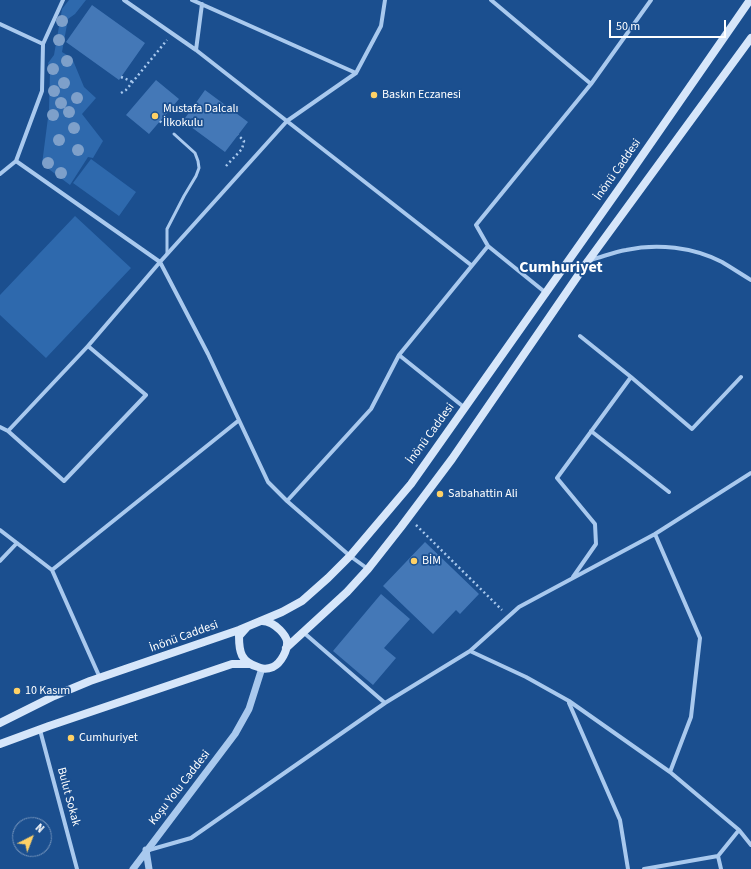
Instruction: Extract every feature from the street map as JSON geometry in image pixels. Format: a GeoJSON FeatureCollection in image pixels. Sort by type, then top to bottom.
{"type":"FeatureCollection","features":[{"type":"Feature","properties":{"kind":"main road","name":"İnönü Caddesi"},"geometry":{"type":"LineString","coordinates":[[0,723],[54,696],[100,678],[141,665],[248,626],[282,612],[302,601],[328,578],[350,556],[411,484],[750,0]]}},
{"type":"Feature","properties":{"kind":"main road"},"geometry":{"type":"LineString","coordinates":[[286,648],[347,592],[368,569],[409,517],[457,452],[588,261],[751,38]]}},
{"type":"Feature","properties":{"kind":"main road"},"geometry":{"type":"LineString","coordinates":[[0,744],[232,664],[250,664],[262,668],[273,666],[279,662],[284,655],[287,641],[277,626],[267,621],[261,621]]}},
{"type":"Feature","properties":{"kind":"main road"},"geometry":{"type":"LineString","coordinates":[[248,626],[240,636],[239,644],[243,657],[250,664]]}},
{"type":"Feature","properties":{"kind":"street"},"geometry":{"type":"LineString","coordinates":[[0,174],[16,161],[42,91],[44,44],[63,0]]}},
{"type":"Feature","properties":{"kind":"street"},"geometry":{"type":"LineString","coordinates":[[124,0],[196,50],[471,265]]}},
{"type":"Feature","properties":{"kind":"street"},"geometry":{"type":"LineString","coordinates":[[192,0],[356,73]]}},
{"type":"Feature","properties":{"kind":"street"},"geometry":{"type":"LineString","coordinates":[[8,430],[88,346],[167,254],[287,122],[356,73],[382,26],[385,0]]}},
{"type":"Feature","properties":{"kind":"street"},"geometry":{"type":"LineString","coordinates":[[491,0],[591,84]]}},
{"type":"Feature","properties":{"kind":"street"},"geometry":{"type":"LineString","coordinates":[[546,293],[488,246],[476,226],[591,84],[651,0]]}},
{"type":"Feature","properties":{"kind":"street"},"geometry":{"type":"LineString","coordinates":[[196,50],[202,4]]}},
{"type":"Feature","properties":{"kind":"street"},"geometry":{"type":"LineString","coordinates":[[0,24],[44,44]]}},
{"type":"Feature","properties":{"kind":"street"},"geometry":{"type":"LineString","coordinates":[[16,161],[160,262],[208,354],[238,422],[268,482],[287,501],[350,556],[368,569]]}},
{"type":"Feature","properties":{"kind":"street"},"geometry":{"type":"LineString","coordinates":[[287,501],[371,409],[399,355],[488,246]]}},
{"type":"Feature","properties":{"kind":"street"},"geometry":{"type":"LineString","coordinates":[[588,261],[626,250],[649,247],[676,248],[698,252],[721,262],[751,280]]}},
{"type":"Feature","properties":{"kind":"street"},"geometry":{"type":"LineString","coordinates":[[580,336],[692,428],[741,377]]}},
{"type":"Feature","properties":{"kind":"street"},"geometry":{"type":"LineString","coordinates":[[0,426],[8,430],[64,481],[146,395],[88,346]]}},
{"type":"Feature","properties":{"kind":"street"},"geometry":{"type":"LineString","coordinates":[[399,355],[465,408]]}},
{"type":"Feature","properties":{"kind":"street"},"geometry":{"type":"LineString","coordinates":[[573,578],[596,544],[595,524],[557,478],[631,377]]}},
{"type":"Feature","properties":{"kind":"street"},"geometry":{"type":"LineString","coordinates":[[52,570],[238,422]]}},
{"type":"Feature","properties":{"kind":"street"},"geometry":{"type":"LineString","coordinates":[[591,431],[668,492]]}},
{"type":"Feature","properties":{"kind":"street"},"geometry":{"type":"LineString","coordinates":[[149,869],[146,850],[191,838],[385,703],[470,651],[519,607],[655,534],[751,473]]}},
{"type":"Feature","properties":{"kind":"street"},"geometry":{"type":"LineString","coordinates":[[0,530],[52,570],[100,678]]}},
{"type":"Feature","properties":{"kind":"street"},"geometry":{"type":"LineString","coordinates":[[655,534],[700,638],[691,717],[670,772]]}},
{"type":"Feature","properties":{"kind":"street"},"geometry":{"type":"LineString","coordinates":[[0,561],[17,543]]}},
{"type":"Feature","properties":{"kind":"street"},"geometry":{"type":"LineString","coordinates":[[303,632],[385,703]]}},
{"type":"Feature","properties":{"kind":"street"},"geometry":{"type":"LineString","coordinates":[[470,651],[526,677],[569,701],[670,772],[739,830],[751,845]]}},
{"type":"Feature","properties":{"kind":"street","name":"Koşu Yolu Caddesi"},"geometry":{"type":"LineString","coordinates":[[133,869],[245,719],[262,668]]}},
{"type":"Feature","properties":{"kind":"street"},"geometry":{"type":"LineString","coordinates":[[569,701],[620,820],[628,869]]}},
{"type":"Feature","properties":{"kind":"street","name":"Bulut Sokak"},"geometry":{"type":"LineString","coordinates":[[40,729],[78,869]]}},
{"type":"Feature","properties":{"kind":"street"},"geometry":{"type":"LineString","coordinates":[[644,869],[718,856],[739,830]]}},
{"type":"Feature","properties":{"kind":"street"},"geometry":{"type":"LineString","coordinates":[[718,856],[721,869]]}},
{"type":"Feature","properties":{"kind":"lane"},"geometry":{"type":"LineString","coordinates":[[167,254],[167,229],[199,168],[195,153],[174,134]]}},
{"type":"Feature","properties":{"kind":"path"},"geometry":{"type":"LineString","coordinates":[[121,93],[133,82],[171,33]]}},
{"type":"Feature","properties":{"kind":"path"},"geometry":{"type":"LineString","coordinates":[[121,77],[133,82]]}},
{"type":"Feature","properties":{"kind":"path"},"geometry":{"type":"LineString","coordinates":[[226,166],[242,149],[244,141],[238,135]]}},
{"type":"Feature","properties":{"kind":"path"},"geometry":{"type":"LineString","coordinates":[[409,517],[508,616]]}},
{"type":"Feature","properties":{"kind":"shaded area"},"geometry":{"type":"Polygon","coordinates":[[[69,0],[86,0],[75,14],[68,19],[62,52],[72,58],[84,87],[96,98],[82,114],[103,141],[93,158],[88,157],[70,185],[42,164],[49,110],[50,70],[48,63],[54,55],[62,9],[69,0]]]}},
{"type":"Feature","properties":{"kind":"shaded area"},"geometry":{"type":"Polygon","coordinates":[[[91,159],[136,192],[119,216],[73,183],[91,159]]]}},
{"type":"Feature","properties":{"kind":"shaded area"},"geometry":{"type":"Polygon","coordinates":[[[75,216],[131,268],[46,358],[0,315],[0,295],[75,216]]]}},
{"type":"Feature","properties":{"kind":"building"},"geometry":{"type":"Polygon","coordinates":[[[92,5],[145,43],[119,80],[66,42],[92,5]]]}},
{"type":"Feature","properties":{"kind":"building","name":"Mustafa Dalcalı İlkokulu"},"geometry":{"type":"Polygon","coordinates":[[[156,80],[179,99],[149,134],[126,115],[156,80]]]}},
{"type":"Feature","properties":{"kind":"building"},"geometry":{"type":"Polygon","coordinates":[[[205,90],[248,122],[225,152],[183,121],[205,90]]]}},
{"type":"Feature","properties":{"kind":"building"},"geometry":{"type":"Polygon","coordinates":[[[425,542],[479,594],[460,614],[456,610],[433,634],[383,586],[425,542]]]}},
{"type":"Feature","properties":{"kind":"building"},"geometry":{"type":"Polygon","coordinates":[[[381,594],[410,619],[384,648],[396,658],[373,685],[333,651],[381,594]]]}},
{"type":"Feature","properties":{"kind":"place","name":"Baskın Eczanesi"},"geometry":{"type":"Point","coordinates":[374,95]}},
{"type":"Feature","properties":{"kind":"place","name":"Mustafa Dalcalı İlkokulu"},"geometry":{"type":"Point","coordinates":[155,116]}},
{"type":"Feature","properties":{"kind":"place","name":"Sabahattin Ali"},"geometry":{"type":"Point","coordinates":[440,494]}},
{"type":"Feature","properties":{"kind":"place","name":"BİM"},"geometry":{"type":"Point","coordinates":[414,561]}},
{"type":"Feature","properties":{"kind":"place","name":"10 Kasım"},"geometry":{"type":"Point","coordinates":[17,691]}},
{"type":"Feature","properties":{"kind":"place","name":"Cumhuriyet"},"geometry":{"type":"Point","coordinates":[71,738]}},
{"type":"Feature","properties":{"kind":"district","name":"Cumhuriyet"},"geometry":{"type":"Point","coordinates":[561,268]}}]}
